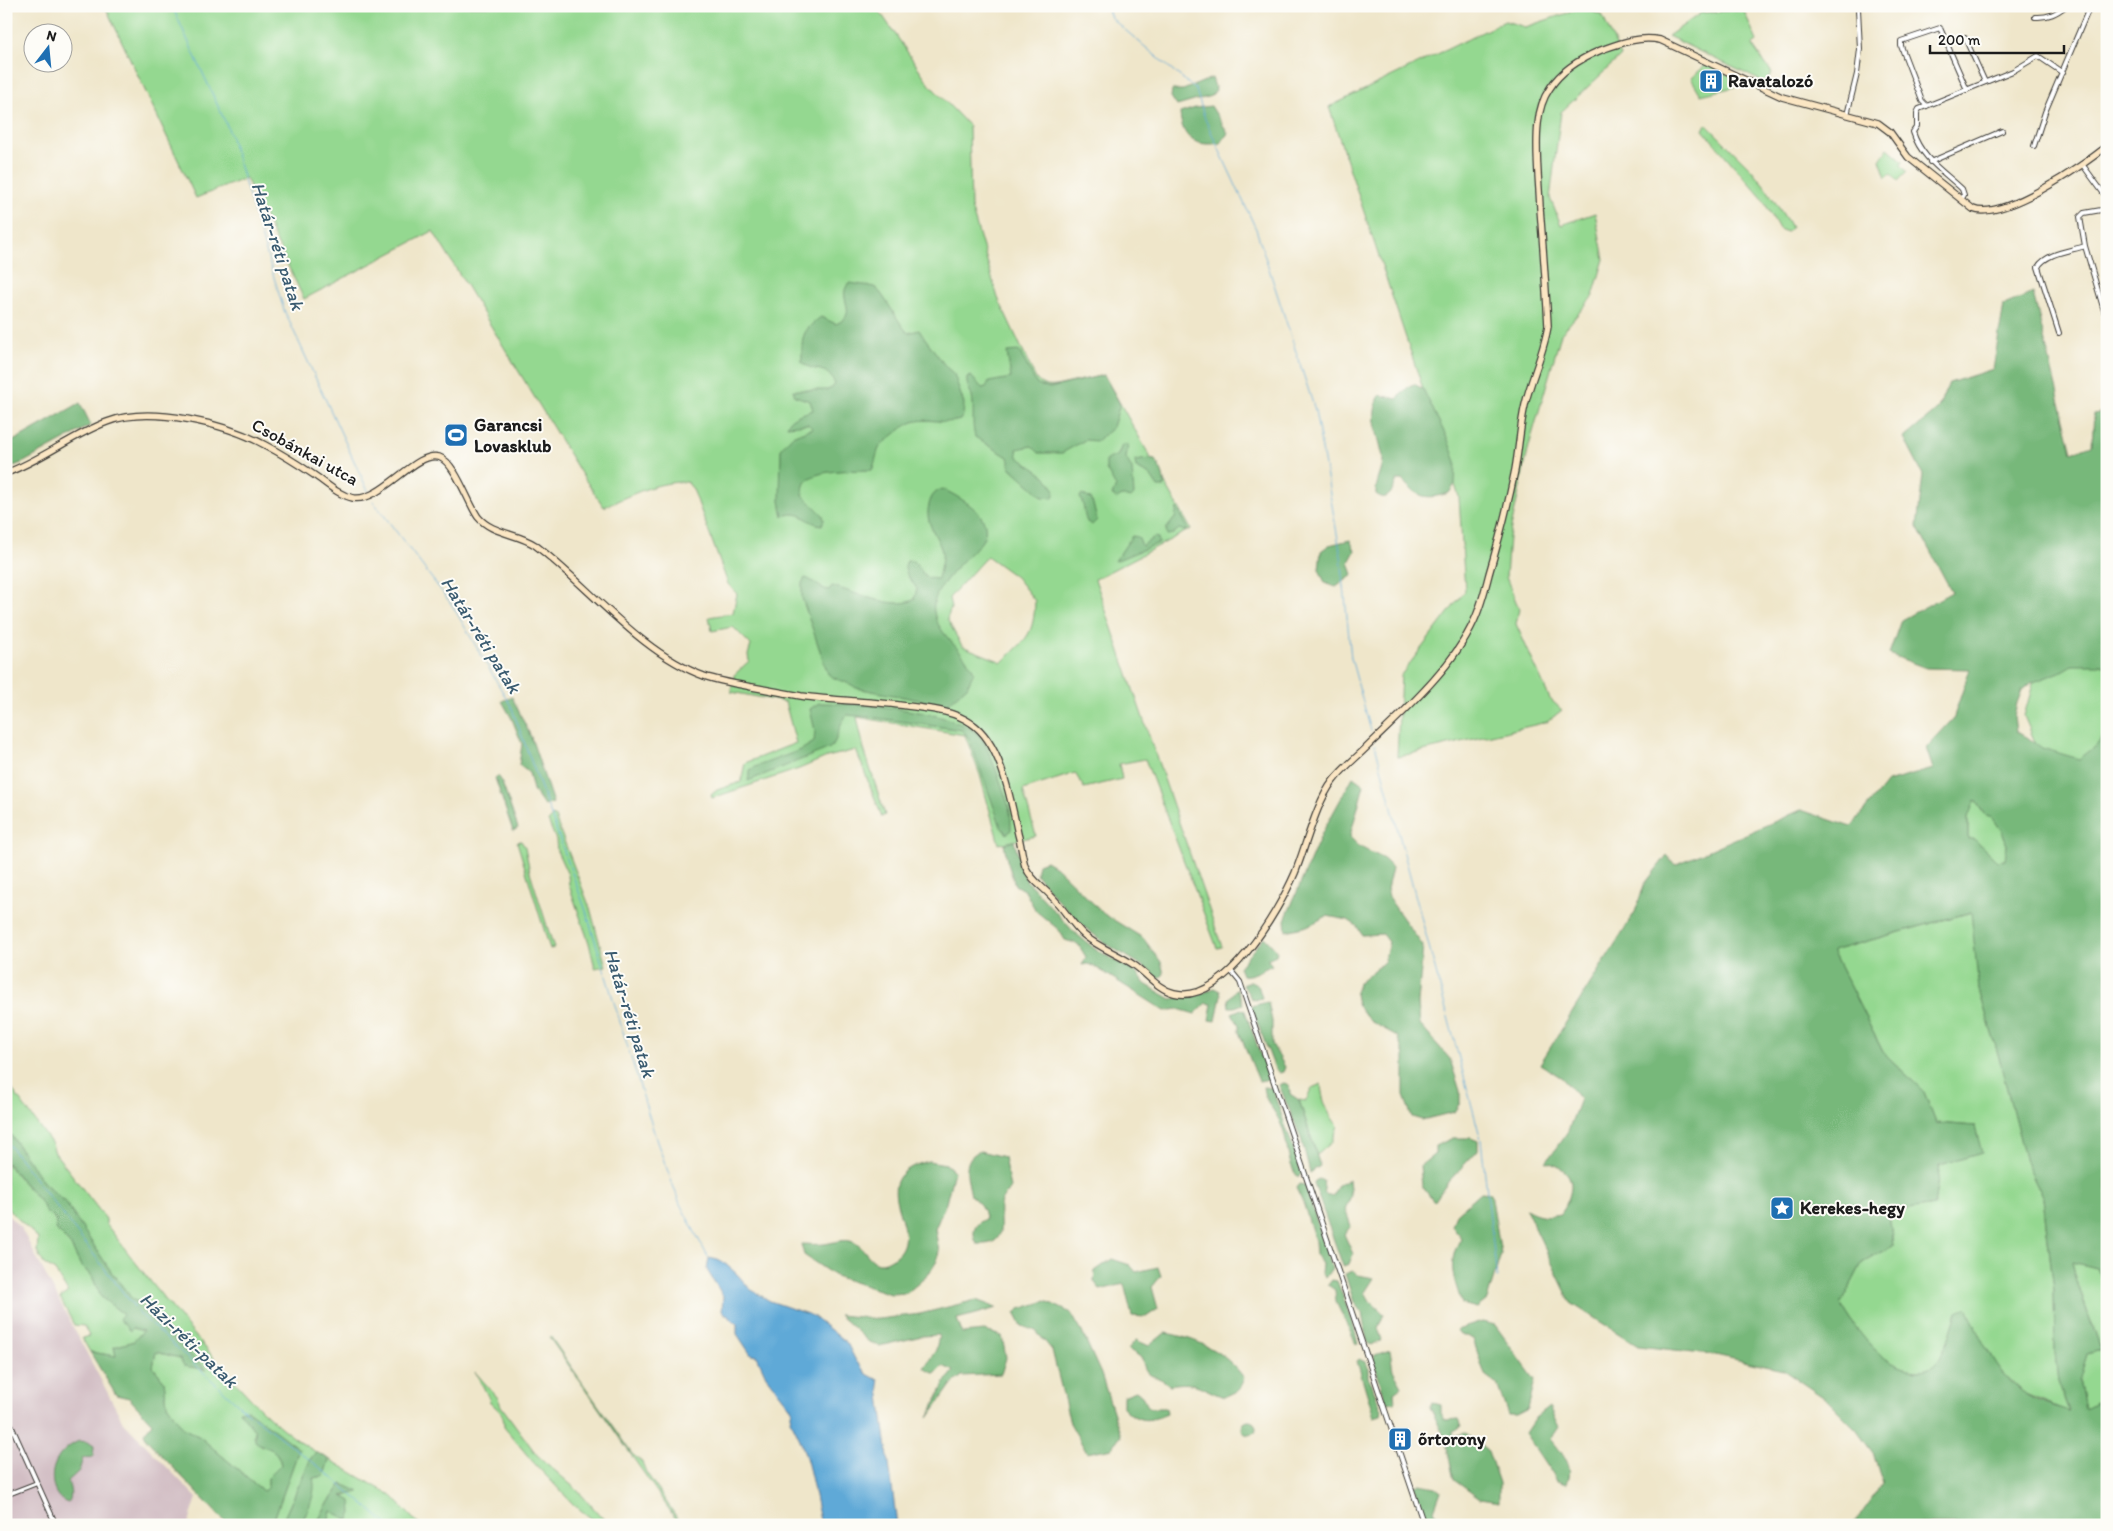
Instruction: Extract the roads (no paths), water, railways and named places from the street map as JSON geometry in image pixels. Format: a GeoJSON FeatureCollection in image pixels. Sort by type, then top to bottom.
{"type":"FeatureCollection","features":[{"type":"Feature","properties":{"kind":"main road"},"geometry":{"type":"LineString","coordinates":[[1231,971],[1272,918],[1294,874],[1327,789],[1346,767],[1425,691],[1464,640],[1475,620],[1505,513],[1515,469],[1525,404],[1548,326],[1537,148],[1538,122],[1542,104],[1550,88],[1561,74],[1584,58],[1635,39],[1650,38],[1672,45],[1782,97],[1878,123],[1890,132],[1908,157],[1973,209],[1982,212],[2004,206],[2036,193],[2107,146]]}},
{"type":"Feature","properties":{"kind":"main road","name":"Csobánkai utca"},"geometry":{"type":"LineString","coordinates":[[6,473],[27,465],[96,427],[116,418],[128,416],[170,417],[212,424],[256,440],[288,457],[340,492],[353,498],[364,497],[377,491],[426,458],[440,457],[450,467],[472,507],[486,524],[496,530],[524,538],[535,545],[625,624],[658,650],[689,670],[722,681],[803,696],[870,701],[940,711],[960,717],[973,724],[984,735],[998,762],[1014,813],[1025,865],[1039,886],[1053,897],[1083,934],[1136,966],[1154,982],[1172,992],[1185,994],[1202,989],[1221,980],[1231,971]]}},
{"type":"Feature","properties":{"kind":"street"},"geometry":{"type":"LineString","coordinates":[[1898,8],[1905,6]]}},
{"type":"Feature","properties":{"kind":"street"},"geometry":{"type":"LineString","coordinates":[[2035,17],[2044,17],[2058,13],[2066,6]]}},
{"type":"Feature","properties":{"kind":"street"},"geometry":{"type":"LineString","coordinates":[[2034,146],[2045,112],[2090,6]]}},
{"type":"Feature","properties":{"kind":"street"},"geometry":{"type":"LineString","coordinates":[[1847,115],[1857,74],[1860,49],[1858,9]]}},
{"type":"Feature","properties":{"kind":"street"},"geometry":{"type":"LineString","coordinates":[[1927,106],[1922,101],[1901,41],[1940,28],[1967,90]]}},
{"type":"Feature","properties":{"kind":"street"},"geometry":{"type":"LineString","coordinates":[[1965,38],[1985,82]]}},
{"type":"Feature","properties":{"kind":"street"},"geometry":{"type":"LineString","coordinates":[[1961,200],[1964,195],[1962,189],[1930,162],[1920,147],[1913,132],[1917,126],[1918,111],[2013,71],[2038,56],[2063,73]]}},
{"type":"Feature","properties":{"kind":"street"},"geometry":{"type":"LineString","coordinates":[[1930,162],[2002,131]]}},
{"type":"Feature","properties":{"kind":"street"},"geometry":{"type":"LineString","coordinates":[[2082,164],[2107,198]]}},
{"type":"Feature","properties":{"kind":"street"},"geometry":{"type":"LineString","coordinates":[[2107,209],[2084,213],[2080,217],[2085,246],[2107,321]]}},
{"type":"Feature","properties":{"kind":"street"},"geometry":{"type":"LineString","coordinates":[[2059,333],[2038,267],[2042,261],[2053,256],[2085,246]]}},
{"type":"Feature","properties":{"kind":"street"},"geometry":{"type":"LineString","coordinates":[[1231,971],[1240,982],[1424,1525]]}},
{"type":"Feature","properties":{"kind":"street"},"geometry":{"type":"LineString","coordinates":[[6,1414],[56,1525]]}},
{"type":"Feature","properties":{"kind":"street"},"geometry":{"type":"LineString","coordinates":[[6,1496],[37,1483]]}},
{"type":"Feature","properties":{"kind":"water"},"geometry":{"type":"Polygon","coordinates":[[[709,1258],[722,1261],[750,1289],[770,1301],[813,1316],[847,1343],[856,1361],[867,1374],[878,1380],[897,1525],[821,1525],[806,1458],[790,1420],[792,1409],[766,1376],[757,1356],[751,1355],[737,1334],[737,1324],[722,1311],[723,1296],[707,1270],[709,1258]]]}},
{"type":"Feature","properties":{"kind":"waterway","name":"Határ-réti patak"},"geometry":{"type":"LineString","coordinates":[[172,6],[228,128],[284,310],[368,491]]}},
{"type":"Feature","properties":{"kind":"waterway"},"geometry":{"type":"LineString","coordinates":[[1107,6],[1111,18],[1196,90],[1205,119],[1256,229],[1315,410],[1341,556],[1351,658],[1371,731]]}},
{"type":"Feature","properties":{"kind":"waterway","name":"Határ-réti patak"},"geometry":{"type":"LineString","coordinates":[[373,501],[452,605],[511,706],[586,911],[657,1142],[680,1204],[708,1257]]}},
{"type":"Feature","properties":{"kind":"waterway"},"geometry":{"type":"LineString","coordinates":[[1375,745],[1481,1140],[1497,1278]]}},
{"type":"Feature","properties":{"kind":"waterway","name":"Házi-réti-patak"},"geometry":{"type":"LineString","coordinates":[[6,1141],[139,1313],[242,1408],[323,1470],[388,1525]]}},
{"type":"Feature","properties":{"kind":"place","name":"Ravatalozó"},"geometry":{"type":"Point","coordinates":[1711,81]}},
{"type":"Feature","properties":{"kind":"place","name":"Garancsi Lovasklub"},"geometry":{"type":"Point","coordinates":[456,435]}},
{"type":"Feature","properties":{"kind":"place","name":"Kerekes-hegy"},"geometry":{"type":"Point","coordinates":[1782,1208]}},
{"type":"Feature","properties":{"kind":"place","name":"őrtorony"},"geometry":{"type":"Point","coordinates":[1400,1439]}}]}
